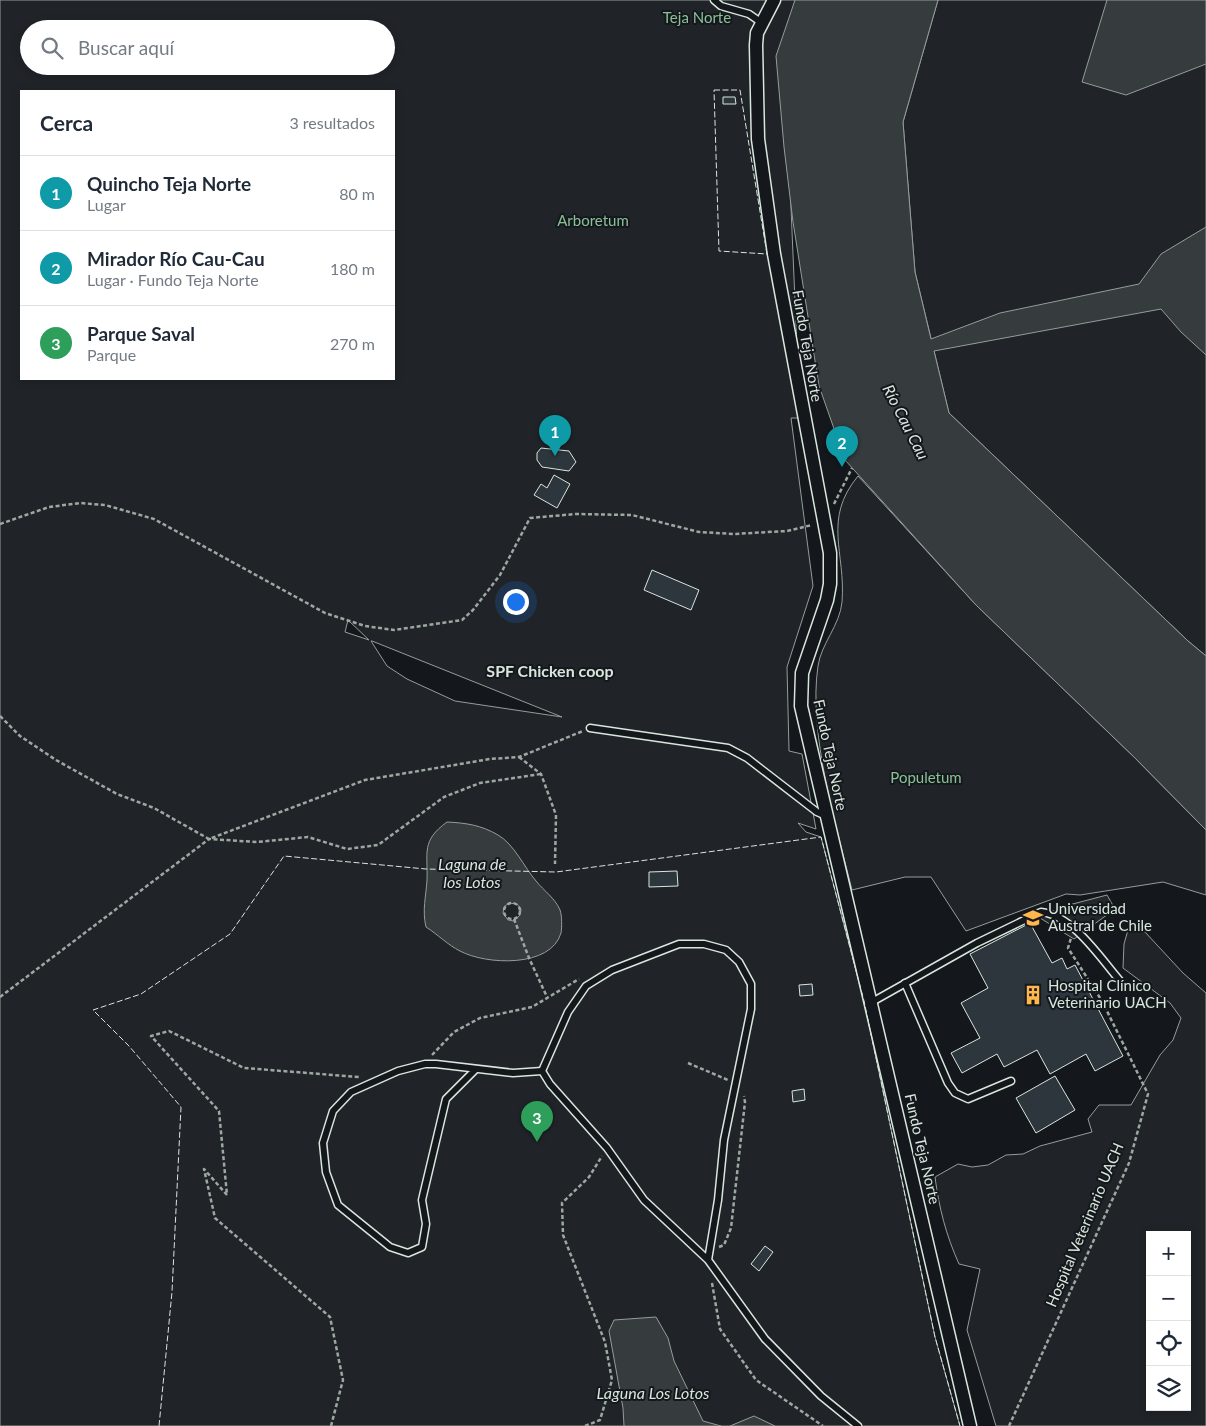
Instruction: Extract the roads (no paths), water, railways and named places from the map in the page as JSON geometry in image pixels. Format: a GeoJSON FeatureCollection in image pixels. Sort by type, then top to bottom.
{"type":"FeatureCollection","features":[{"type":"Feature","properties":{"kind":"street","name":"Fundo Teja Norte"},"geometry":{"type":"LineString","coordinates":[[774,0],[762,23],[756,45],[758,139],[787,330],[830,554],[830,584],[824,610],[802,673],[800,694],[803,718],[872,1002],[970,1426]]}},
{"type":"Feature","properties":{"kind":"lane"},"geometry":{"type":"LineString","coordinates":[[714,0],[721,6],[749,14],[762,23]]}},
{"type":"Feature","properties":{"kind":"lane"},"geometry":{"type":"LineString","coordinates":[[590,728],[728,748],[747,758],[817,812],[826,816]]}},
{"type":"Feature","properties":{"kind":"lane"},"geometry":{"type":"LineString","coordinates":[[872,1002],[977,943],[1041,912],[1050,913],[1073,927],[1121,982]]}},
{"type":"Feature","properties":{"kind":"lane"},"geometry":{"type":"LineString","coordinates":[[542,1071],[568,1012],[586,986],[612,970],[679,944],[704,944],[726,950],[739,962],[751,984],[751,1009],[724,1140],[718,1200],[708,1260]]}},
{"type":"Feature","properties":{"kind":"lane"},"geometry":{"type":"LineString","coordinates":[[905,983],[948,1084],[955,1093],[968,1099],[1011,1081]]}},
{"type":"Feature","properties":{"kind":"lane"},"geometry":{"type":"LineString","coordinates":[[476,1069],[446,1099],[422,1200],[426,1224],[422,1247],[408,1253],[390,1248],[338,1205],[326,1172],[323,1143],[333,1111],[351,1092],[378,1079],[425,1064],[476,1069],[513,1073],[542,1071]]}},
{"type":"Feature","properties":{"kind":"lane"},"geometry":{"type":"LineString","coordinates":[[542,1071],[550,1084],[607,1148],[644,1200],[708,1260],[765,1338],[821,1396],[858,1426]]}},
{"type":"Feature","properties":{"kind":"water","name":"Río Cau Cau"},"geometry":{"type":"Polygon","coordinates":[[[795,0],[938,0],[903,122],[915,272],[931,339],[1000,313],[1139,284],[1161,254],[1206,227],[1206,355],[1181,332],[1161,309],[934,351],[949,413],[1206,656],[1206,830],[1134,757],[976,605],[845,460],[819,386],[793,222],[784,147],[776,56],[795,0]]]}},
{"type":"Feature","properties":{"kind":"water"},"geometry":{"type":"Polygon","coordinates":[[[1107,0],[1206,0],[1206,64],[1126,95],[1082,82],[1107,0]]]}},
{"type":"Feature","properties":{"kind":"water","name":"Laguna de los Lotos"},"geometry":{"type":"Polygon","coordinates":[[[447,822],[461,823],[486,829],[504,839],[560,910],[562,921],[561,933],[555,944],[545,953],[532,958],[501,961],[485,959],[460,951],[426,927],[424,909],[427,854],[430,841],[447,822]],[[509,903],[504,907],[503,913],[508,920],[514,921],[520,915],[521,909],[517,904],[509,903]]]}},
{"type":"Feature","properties":{"kind":"water","name":"Laguna Los Lotos"},"geometry":{"type":"Polygon","coordinates":[[[656,1317],[668,1338],[674,1361],[703,1421],[721,1426],[624,1426],[623,1408],[609,1331],[614,1320],[656,1317]]]}},
{"type":"Feature","properties":{"kind":"water","name":"Laguna Los Lotos"},"geometry":{"type":"Polygon","coordinates":[[[754,1416],[775,1426],[730,1426],[754,1416]]]}},
{"type":"Feature","properties":{"kind":"place","name":"Quincho Teja Norte"},"geometry":{"type":"Point","coordinates":[555,456]}},
{"type":"Feature","properties":{"kind":"place","name":"Mirador Río Cau-Cau"},"geometry":{"type":"Point","coordinates":[842,467]}},
{"type":"Feature","properties":{"kind":"place","name":"Universidad Austral de Chile"},"geometry":{"type":"Point","coordinates":[1033,918]}},
{"type":"Feature","properties":{"kind":"place","name":"Hospital Clínico Veterinario UACH"},"geometry":{"type":"Point","coordinates":[1033,995]}},
{"type":"Feature","properties":{"kind":"place","name":"Parque Saval"},"geometry":{"type":"Point","coordinates":[537,1142]}},
{"type":"Feature","properties":{"kind":"district","name":"SPF Chicken coop"},"geometry":{"type":"Point","coordinates":[550,671]}},
{"type":"Feature","properties":{"kind":"park label","name":"Teja Norte"},"geometry":{"type":"Point","coordinates":[697,18]}},
{"type":"Feature","properties":{"kind":"park label","name":"Arboretum"},"geometry":{"type":"Point","coordinates":[593,221]}},
{"type":"Feature","properties":{"kind":"park label","name":"Populetum"},"geometry":{"type":"Point","coordinates":[926,778]}}]}
